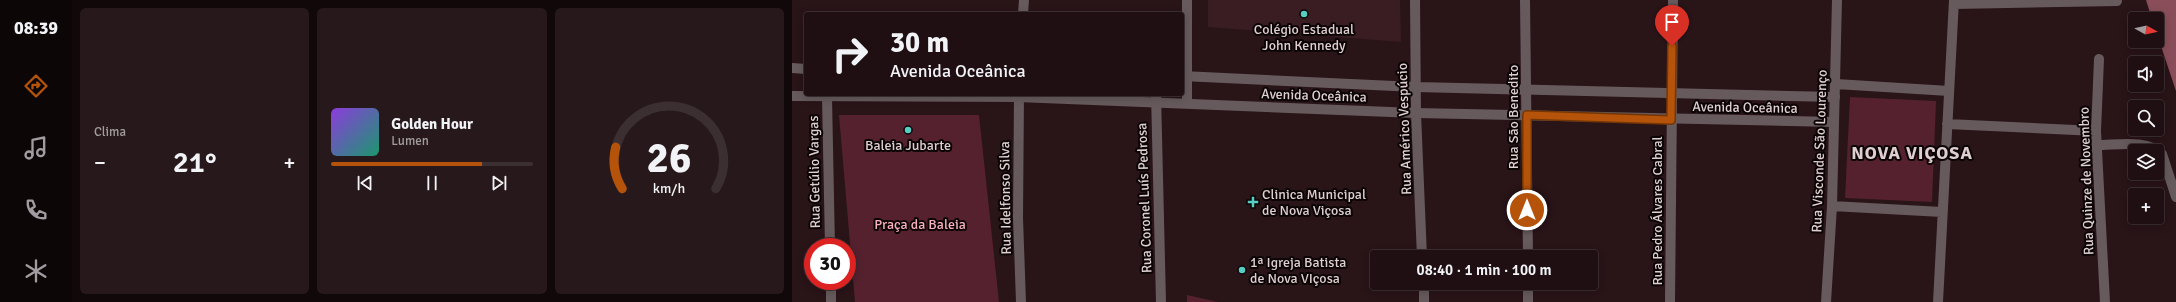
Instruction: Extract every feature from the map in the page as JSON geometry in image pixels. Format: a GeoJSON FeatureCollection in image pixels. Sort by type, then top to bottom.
{"type":"FeatureCollection","features":[{"type":"Feature","properties":{"kind":"street"},"geometry":{"type":"LineString","coordinates":[[1023,12],[1024,0]]}},
{"type":"Feature","properties":{"kind":"street"},"geometry":{"type":"LineString","coordinates":[[1187,0],[1185,76],[1187,103]]}},
{"type":"Feature","properties":{"kind":"street","name":"Rua Américo Vespúcio"},"geometry":{"type":"LineString","coordinates":[[1415,0],[1416,113],[1422,250]]}},
{"type":"Feature","properties":{"kind":"street","name":"Rua São Benedito"},"geometry":{"type":"LineString","coordinates":[[1525,0],[1528,250]]}},
{"type":"Feature","properties":{"kind":"street","name":"Rua Pedro Álvares Cabral"},"geometry":{"type":"LineString","coordinates":[[1670,302],[1673,0]]}},
{"type":"Feature","properties":{"kind":"street","name":"Rua Visconde São Lourenço"},"geometry":{"type":"LineString","coordinates":[[1826,302],[1832,206],[1838,0]]}},
{"type":"Feature","properties":{"kind":"street"},"geometry":{"type":"LineString","coordinates":[[1938,302],[1954,2],[2117,1]]}},
{"type":"Feature","properties":{"kind":"street","name":"Rua Quinze de Novembro"},"geometry":{"type":"LineString","coordinates":[[2099,59],[2096,131],[2105,302]]}},
{"type":"Feature","properties":{"kind":"street"},"geometry":{"type":"LineString","coordinates":[[792,68],[804,69]]}},
{"type":"Feature","properties":{"kind":"street","name":"Avenida Oceânica"},"geometry":{"type":"LineString","coordinates":[[1185,76],[1416,88],[1835,98]]}},
{"type":"Feature","properties":{"kind":"street"},"geometry":{"type":"LineString","coordinates":[[1836,84],[1949,91]]}},
{"type":"Feature","properties":{"kind":"street","name":"Avenida Oceânica"},"geometry":{"type":"LineString","coordinates":[[792,96],[1018,96],[1156,98],[1187,103],[1416,113],[1671,120],[1834,122]]}},
{"type":"Feature","properties":{"kind":"street","name":"Rua Idelfonso Silva"},"geometry":{"type":"LineString","coordinates":[[1018,96],[1021,302]]}},
{"type":"Feature","properties":{"kind":"street","name":"Rua Getúlio Vargas"},"geometry":{"type":"LineString","coordinates":[[827,97],[830,238]]}},
{"type":"Feature","properties":{"kind":"street","name":"Rua Coronel Luís Pedrosa"},"geometry":{"type":"LineString","coordinates":[[1156,98],[1161,302]]}},
{"type":"Feature","properties":{"kind":"street"},"geometry":{"type":"LineString","coordinates":[[1947,124],[2096,131]]}},
{"type":"Feature","properties":{"kind":"street"},"geometry":{"type":"LineString","coordinates":[[2097,145],[2144,145],[2157,150],[2162,154],[2176,197]]}},
{"type":"Feature","properties":{"kind":"street"},"geometry":{"type":"LineString","coordinates":[[1832,206],[1942,212]]}},
{"type":"Feature","properties":{"kind":"street"},"geometry":{"type":"LineString","coordinates":[[831,290],[831,302]]}},
{"type":"Feature","properties":{"kind":"street"},"geometry":{"type":"LineString","coordinates":[[1424,290],[1424,302]]}},
{"type":"Feature","properties":{"kind":"street"},"geometry":{"type":"LineString","coordinates":[[1528,290],[1528,302]]}},
{"type":"Feature","properties":{"kind":"shaded area","name":"Colégio Estadual John Kennedy"},"geometry":{"type":"Polygon","coordinates":[[[1208,0],[1400,0],[1401,42],[1208,27],[1208,0]]]}},
{"type":"Feature","properties":{"kind":"shaded area"},"geometry":{"type":"Polygon","coordinates":[[[2146,0],[2176,0],[2176,91],[2162,48],[2164,48],[2164,12],[2150,12],[2146,0]]]}},
{"type":"Feature","properties":{"kind":"green space"},"geometry":{"type":"Polygon","coordinates":[[[1850,97],[1936,101],[1932,202],[1845,198],[1850,97]]]}},
{"type":"Feature","properties":{"kind":"green space","name":"Praça da Baleia"},"geometry":{"type":"Polygon","coordinates":[[[839,115],[979,115],[999,302],[855,302],[854,290],[856,290],[856,238],[850,238],[839,115]]]}},
{"type":"Feature","properties":{"kind":"green space"},"geometry":{"type":"Polygon","coordinates":[[[1187,295],[1218,302],[1187,302],[1187,295]]]}},
{"type":"Feature","properties":{"kind":"place","name":"Colégio Estadual John Kennedy"},"geometry":{"type":"Point","coordinates":[1304,14]}},
{"type":"Feature","properties":{"kind":"place","name":"Baleia Jubarte"},"geometry":{"type":"Point","coordinates":[908,130]}},
{"type":"Feature","properties":{"kind":"place","name":"Clinica Municipal de Nova Viçosa"},"geometry":{"type":"Point","coordinates":[1253,202]}},
{"type":"Feature","properties":{"kind":"place","name":"1ª Igreja Batista de Nova VIçosa"},"geometry":{"type":"Point","coordinates":[1242,270]}},
{"type":"Feature","properties":{"kind":"district","name":"NOVA VIÇOSA"},"geometry":{"type":"Point","coordinates":[1912,153]}},
{"type":"Feature","properties":{"kind":"route"},"geometry":{"type":"LineString","coordinates":[[1527,210],[1527,115],[1671,120],[1672,46]]}}]}
